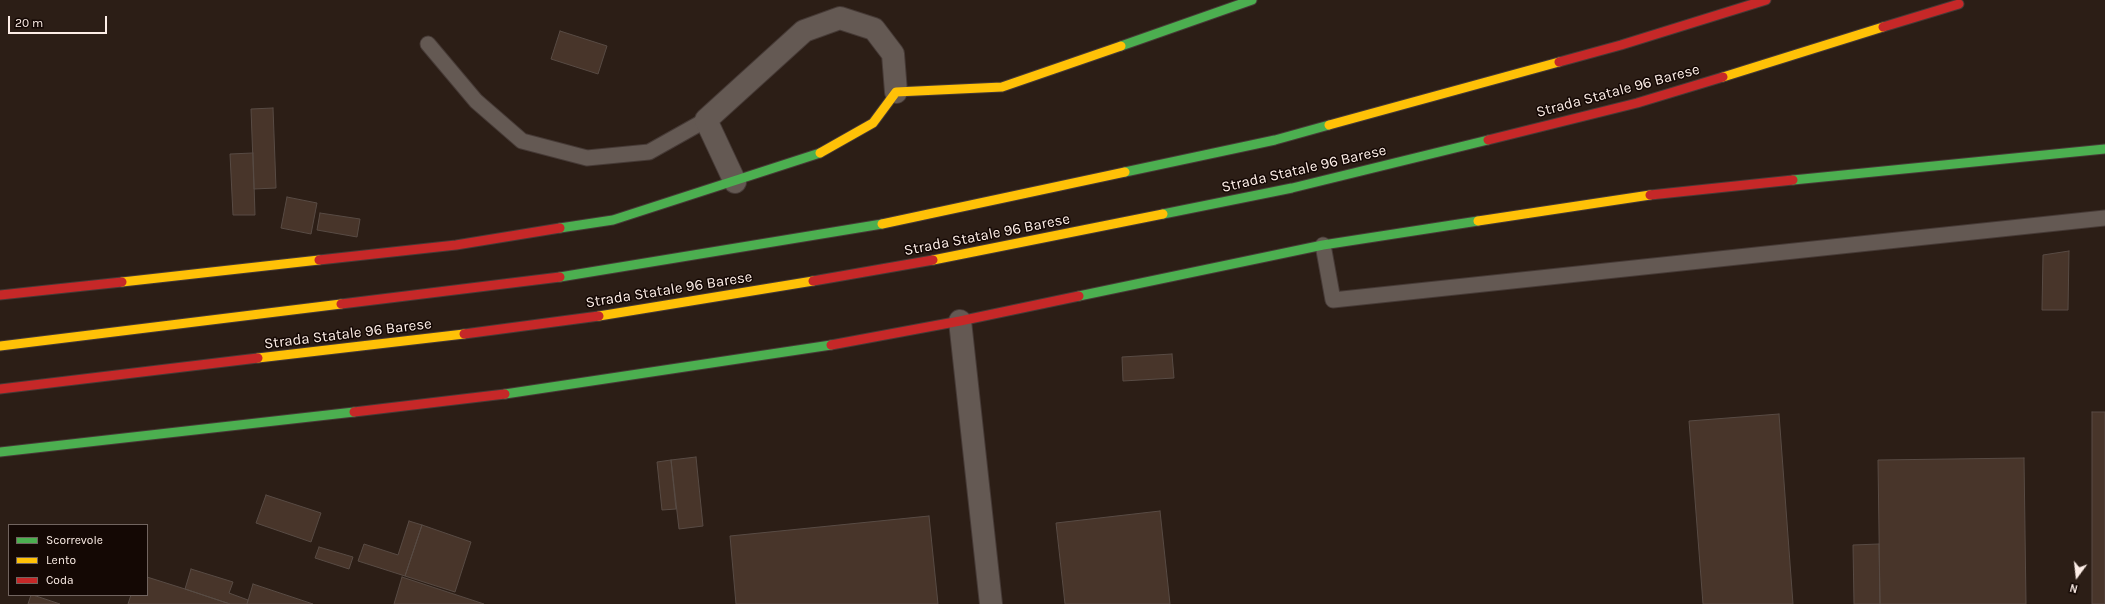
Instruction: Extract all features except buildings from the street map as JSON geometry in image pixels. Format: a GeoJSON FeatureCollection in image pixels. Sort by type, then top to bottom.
{"type":"FeatureCollection","features":[{"type":"Feature","properties":{"kind":"main road"},"geometry":{"type":"LineString","coordinates":[[0,295],[456,245],[613,220],[735,182],[823,152],[873,123],[896,92],[1002,87],[1252,0]]}},
{"type":"Feature","properties":{"kind":"main road","name":"Strada Statale 96 Barese"},"geometry":{"type":"LineString","coordinates":[[0,346],[549,279],[883,224],[1275,140],[1621,45],[1766,0]]}},
{"type":"Feature","properties":{"kind":"main road","name":"Strada Statale 96 Barese"},"geometry":{"type":"LineString","coordinates":[[0,389],[555,323],[890,269],[1292,188],[1622,107],[1959,4]]}},
{"type":"Feature","properties":{"kind":"main road"},"geometry":{"type":"LineString","coordinates":[[0,452],[501,395],[792,352],[960,322],[1323,245],[1629,197],[2105,149]]}},
{"type":"Feature","properties":{"kind":"street"},"geometry":{"type":"LineString","coordinates":[[735,182],[706,120],[804,30],[840,18],[874,29],[893,54],[896,92]]}},
{"type":"Feature","properties":{"kind":"street"},"geometry":{"type":"LineString","coordinates":[[960,322],[991,604]]}},
{"type":"Feature","properties":{"kind":"lane"},"geometry":{"type":"LineString","coordinates":[[428,44],[476,101],[522,141],[588,158],[649,152],[706,120]]}},
{"type":"Feature","properties":{"kind":"lane"},"geometry":{"type":"LineString","coordinates":[[1323,245],[1333,300],[2105,218]]}},
{"type":"Feature","properties":{"kind":"traffic: fast"},"geometry":{"type":"LineString","coordinates":[[1121,46],[1252,0]]}},
{"type":"Feature","properties":{"kind":"traffic: fast"},"geometry":{"type":"LineString","coordinates":[[1125,172],[1275,140],[1329,125]]}},
{"type":"Feature","properties":{"kind":"traffic: fast"},"geometry":{"type":"LineString","coordinates":[[1163,214],[1292,188],[1488,140]]}},
{"type":"Feature","properties":{"kind":"traffic: fast"},"geometry":{"type":"LineString","coordinates":[[1793,180],[2105,149]]}},
{"type":"Feature","properties":{"kind":"traffic: fast"},"geometry":{"type":"LineString","coordinates":[[560,228],[613,220],[820,153]]}},
{"type":"Feature","properties":{"kind":"traffic: fast"},"geometry":{"type":"LineString","coordinates":[[1079,296],[1323,245],[1478,221]]}},
{"type":"Feature","properties":{"kind":"traffic: fast"},"geometry":{"type":"LineString","coordinates":[[560,277],[882,224]]}},
{"type":"Feature","properties":{"kind":"traffic: fast"},"geometry":{"type":"LineString","coordinates":[[505,394],[831,345]]}},
{"type":"Feature","properties":{"kind":"traffic: fast"},"geometry":{"type":"LineString","coordinates":[[0,452],[354,412]]}},
{"type":"Feature","properties":{"kind":"traffic: slow"},"geometry":{"type":"LineString","coordinates":[[1723,77],[1883,27]]}},
{"type":"Feature","properties":{"kind":"traffic: slow"},"geometry":{"type":"LineString","coordinates":[[820,153],[873,123],[896,92],[1002,87],[1121,46]]}},
{"type":"Feature","properties":{"kind":"traffic: slow"},"geometry":{"type":"LineString","coordinates":[[1329,125],[1559,62]]}},
{"type":"Feature","properties":{"kind":"traffic: slow"},"geometry":{"type":"LineString","coordinates":[[882,224],[1125,172]]}},
{"type":"Feature","properties":{"kind":"traffic: slow"},"geometry":{"type":"LineString","coordinates":[[1478,221],[1650,195]]}},
{"type":"Feature","properties":{"kind":"traffic: slow"},"geometry":{"type":"LineString","coordinates":[[933,260],[1163,214]]}},
{"type":"Feature","properties":{"kind":"traffic: slow"},"geometry":{"type":"LineString","coordinates":[[122,282],[319,260]]}},
{"type":"Feature","properties":{"kind":"traffic: slow"},"geometry":{"type":"LineString","coordinates":[[599,316],[813,281]]}},
{"type":"Feature","properties":{"kind":"traffic: slow"},"geometry":{"type":"LineString","coordinates":[[0,346],[341,304]]}},
{"type":"Feature","properties":{"kind":"traffic: slow"},"geometry":{"type":"LineString","coordinates":[[258,358],[464,334]]}},
{"type":"Feature","properties":{"kind":"traffic: jam"},"geometry":{"type":"LineString","coordinates":[[1559,62],[1621,45],[1766,0]]}},
{"type":"Feature","properties":{"kind":"traffic: jam"},"geometry":{"type":"LineString","coordinates":[[1883,27],[1959,4]]}},
{"type":"Feature","properties":{"kind":"traffic: jam"},"geometry":{"type":"LineString","coordinates":[[1488,140],[1637,103],[1723,77]]}},
{"type":"Feature","properties":{"kind":"traffic: jam"},"geometry":{"type":"LineString","coordinates":[[1650,195],[1793,180]]}},
{"type":"Feature","properties":{"kind":"traffic: jam"},"geometry":{"type":"LineString","coordinates":[[319,260],[456,245],[560,228]]}},
{"type":"Feature","properties":{"kind":"traffic: jam"},"geometry":{"type":"LineString","coordinates":[[813,281],[933,260]]}},
{"type":"Feature","properties":{"kind":"traffic: jam"},"geometry":{"type":"LineString","coordinates":[[341,304],[560,277]]}},
{"type":"Feature","properties":{"kind":"traffic: jam"},"geometry":{"type":"LineString","coordinates":[[0,295],[122,282]]}},
{"type":"Feature","properties":{"kind":"traffic: jam"},"geometry":{"type":"LineString","coordinates":[[831,345],[960,321],[1079,296]]}},
{"type":"Feature","properties":{"kind":"traffic: jam"},"geometry":{"type":"LineString","coordinates":[[464,334],[599,316]]}},
{"type":"Feature","properties":{"kind":"traffic: jam"},"geometry":{"type":"LineString","coordinates":[[0,389],[258,358]]}},
{"type":"Feature","properties":{"kind":"traffic: jam"},"geometry":{"type":"LineString","coordinates":[[354,412],[505,394]]}}]}
